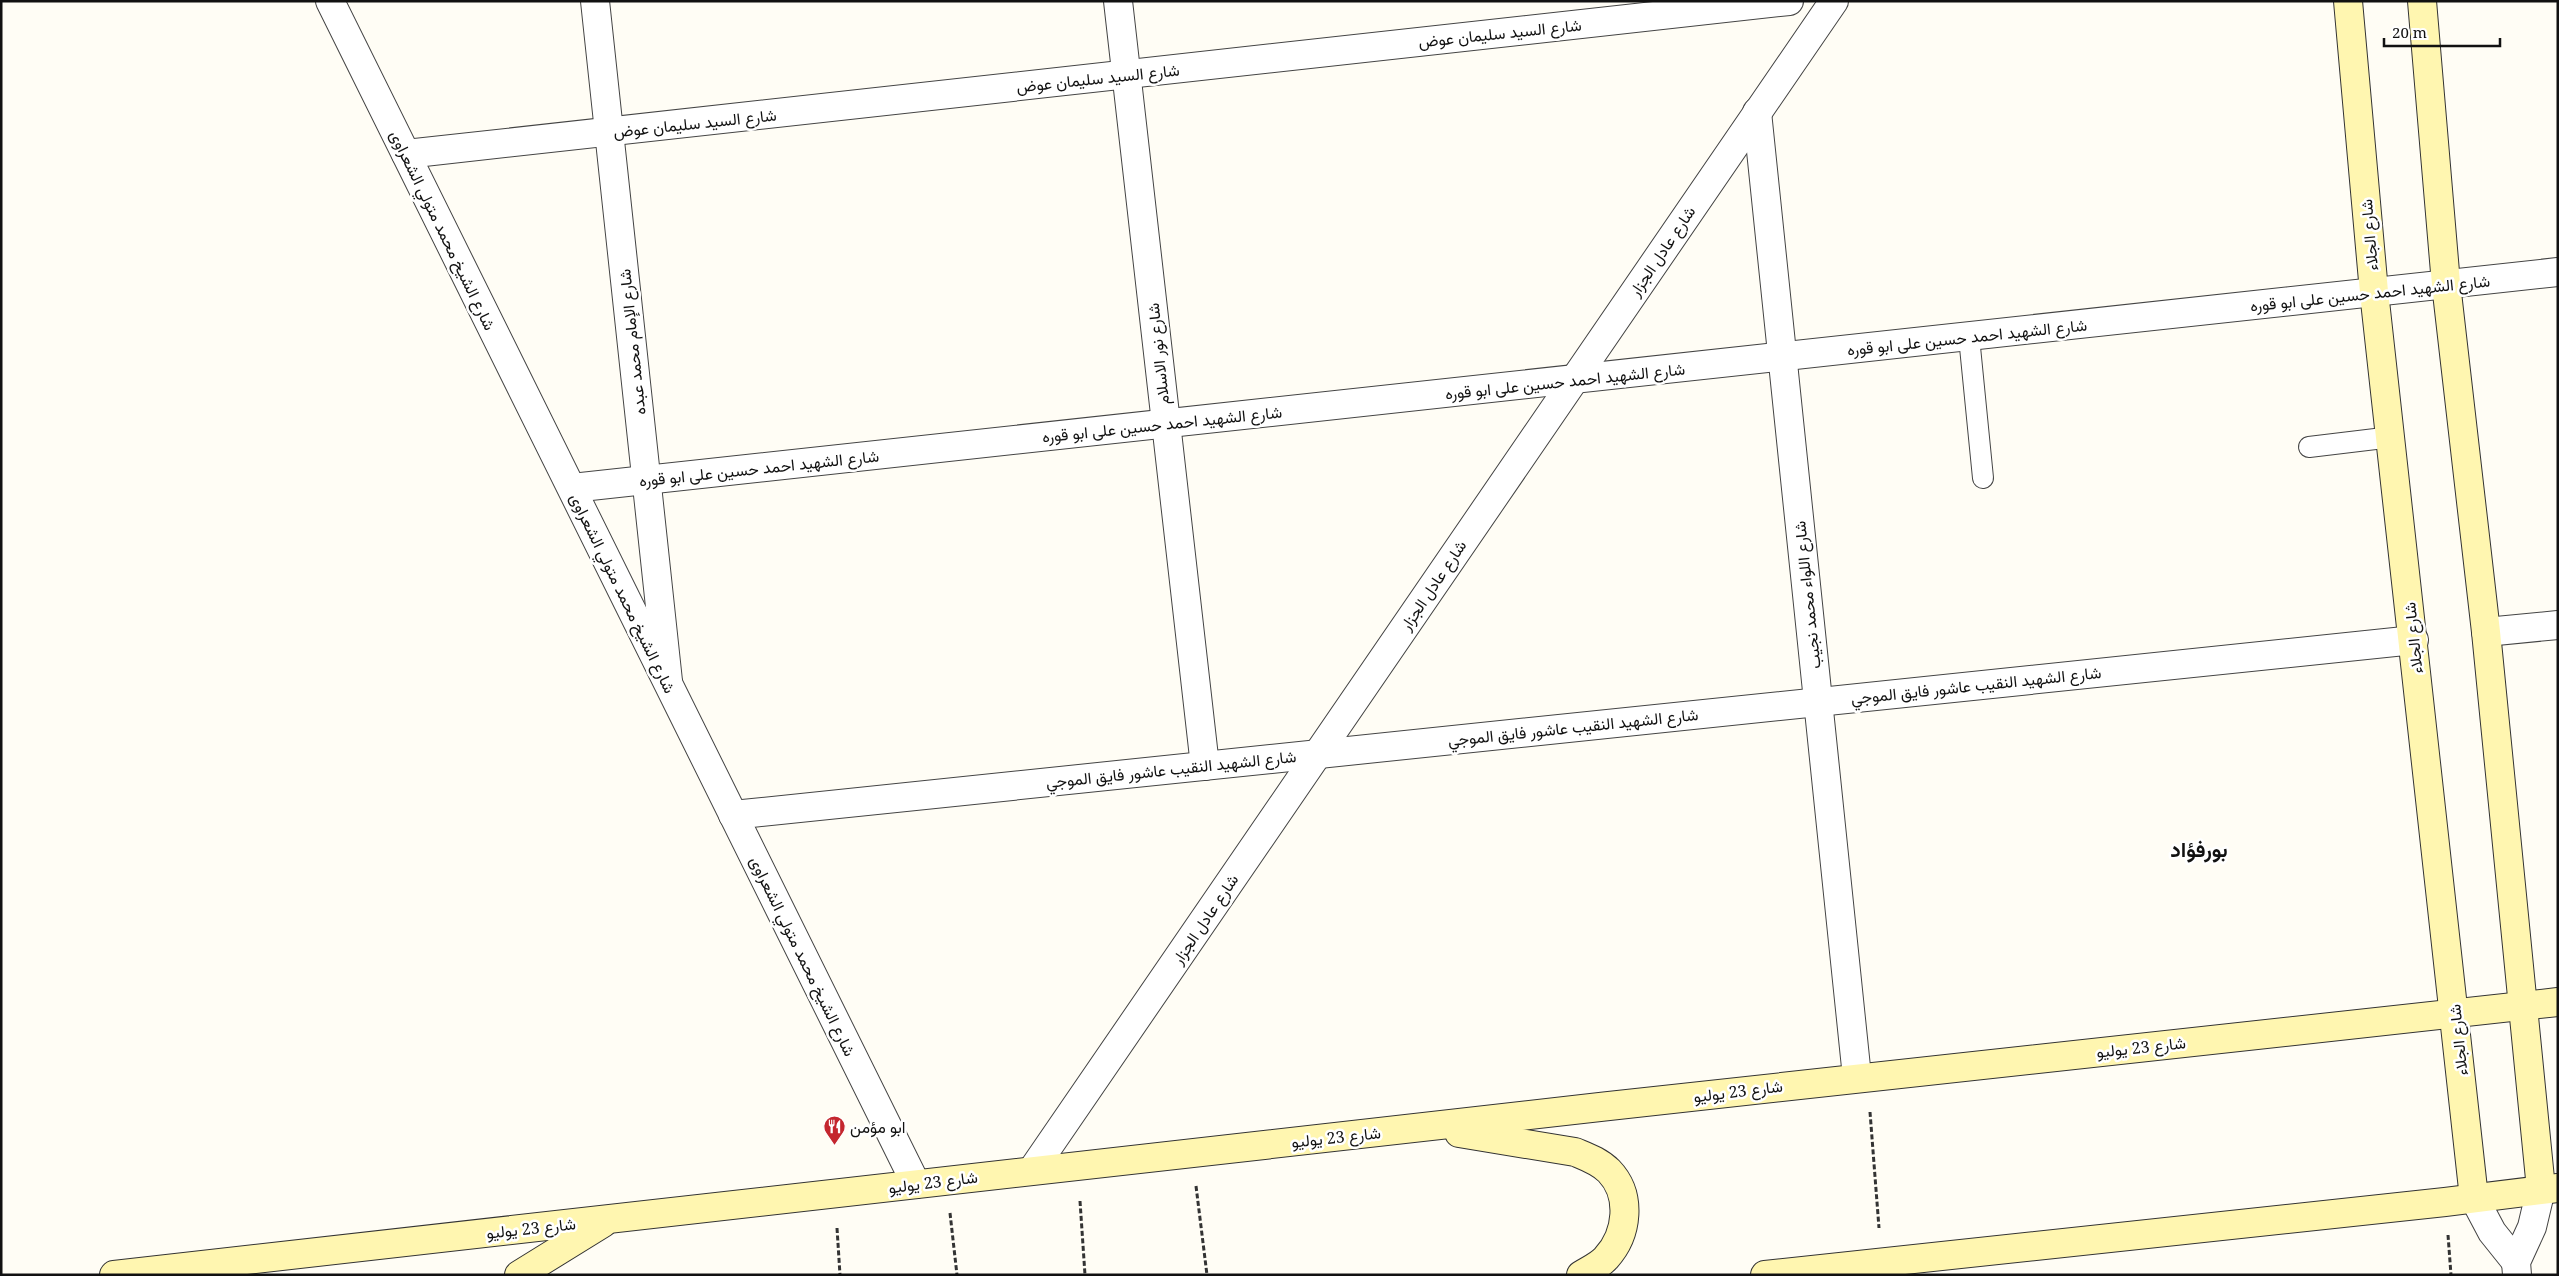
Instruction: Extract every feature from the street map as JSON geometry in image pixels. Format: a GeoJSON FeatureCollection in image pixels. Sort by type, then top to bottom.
{"type":"FeatureCollection","features":[{"type":"Feature","properties":{"kind":"main road","name":"شارع الجلاء"},"geometry":{"type":"LineString","coordinates":[[2348,1],[2374,292],[2392,437],[2474,1198]]}},
{"type":"Feature","properties":{"kind":"main road","name":"شارع الجلاء"},"geometry":{"type":"LineString","coordinates":[[2422,1],[2446,284],[2486,632],[2523,1006],[2550,1188]]}},
{"type":"Feature","properties":{"kind":"main road","name":"شارع 23 يوليو"},"geometry":{"type":"LineString","coordinates":[[114,1275],[835,1194],[1033,1169],[1427,1128],[1862,1076],[2558,1002]]}},
{"type":"Feature","properties":{"kind":"main road"},"geometry":{"type":"LineString","coordinates":[[1427,1128],[1575,1152],[1594,1159],[1609,1171],[1620,1187],[1625,1206],[1624,1226],[1617,1244],[1605,1260],[1581,1275]]}},
{"type":"Feature","properties":{"kind":"main road"},"geometry":{"type":"LineString","coordinates":[[1765,1275],[1882,1268],[2550,1188]]}},
{"type":"Feature","properties":{"kind":"main road"},"geometry":{"type":"LineString","coordinates":[[519,1275],[610,1219]]}},
{"type":"Feature","properties":{"kind":"street","name":"شارع الشيخ محمد متولي الشعراوى"},"geometry":{"type":"LineString","coordinates":[[330,1],[916,1184]]}},
{"type":"Feature","properties":{"kind":"street","name":"شارع الإمام محمد عبده"},"geometry":{"type":"LineString","coordinates":[[595,1],[668,683]]}},
{"type":"Feature","properties":{"kind":"street","name":"شارع نور الاسلام"},"geometry":{"type":"LineString","coordinates":[[1118,1],[1205,766]]}},
{"type":"Feature","properties":{"kind":"street","name":"شارع السيد سليمان عوض"},"geometry":{"type":"LineString","coordinates":[[406,154],[1738,4],[1789,1]]}},
{"type":"Feature","properties":{"kind":"street","name":"شارع عادل الجزار"},"geometry":{"type":"LineString","coordinates":[[1033,1169],[1834,1]]}},
{"type":"Feature","properties":{"kind":"street","name":"شارع اللواء محمد نجيب"},"geometry":{"type":"LineString","coordinates":[[1758,112],[1818,702],[1862,1076]]}},
{"type":"Feature","properties":{"kind":"street","name":"شارع الشهيد احمد حسين على ابو قوره"},"geometry":{"type":"LineString","coordinates":[[572,488],[2558,272]]}},
{"type":"Feature","properties":{"kind":"street"},"geometry":{"type":"LineString","coordinates":[[2486,632],[2558,624]]}},
{"type":"Feature","properties":{"kind":"street","name":"شارع الشهيد النقيب عاشور فايق الموجي"},"geometry":{"type":"LineString","coordinates":[[733,814],[2414,640]]}},
{"type":"Feature","properties":{"kind":"street","name":"شارع الجلاء"},"geometry":{"type":"LineString","coordinates":[[2516,1268],[2550,1188]]}},
{"type":"Feature","properties":{"kind":"street","name":"شارع الجلاء"},"geometry":{"type":"LineString","coordinates":[[2474,1198],[2492,1232],[2516,1268]]}},
{"type":"Feature","properties":{"kind":"lane"},"geometry":{"type":"LineString","coordinates":[[1969,337],[1983,478]]}},
{"type":"Feature","properties":{"kind":"lane"},"geometry":{"type":"LineString","coordinates":[[2309,447],[2392,437]]}},
{"type":"Feature","properties":{"kind":"path"},"geometry":{"type":"LineString","coordinates":[[1862,1076],[1882,1268]]}},
{"type":"Feature","properties":{"kind":"path"},"geometry":{"type":"LineString","coordinates":[[1192,1153],[1208,1275]]}},
{"type":"Feature","properties":{"kind":"path"},"geometry":{"type":"LineString","coordinates":[[1078,1165],[1084,1275]]}},
{"type":"Feature","properties":{"kind":"path"},"geometry":{"type":"LineString","coordinates":[[946,1180],[957,1275]]}},
{"type":"Feature","properties":{"kind":"path"},"geometry":{"type":"LineString","coordinates":[[835,1194],[840,1275]]}},
{"type":"Feature","properties":{"kind":"place","name":"ابو مؤمن"},"geometry":{"type":"Point","coordinates":[834,1146]}},
{"type":"Feature","properties":{"kind":"district","name":"بورفؤاد"},"geometry":{"type":"Point","coordinates":[2199,850]}}]}
